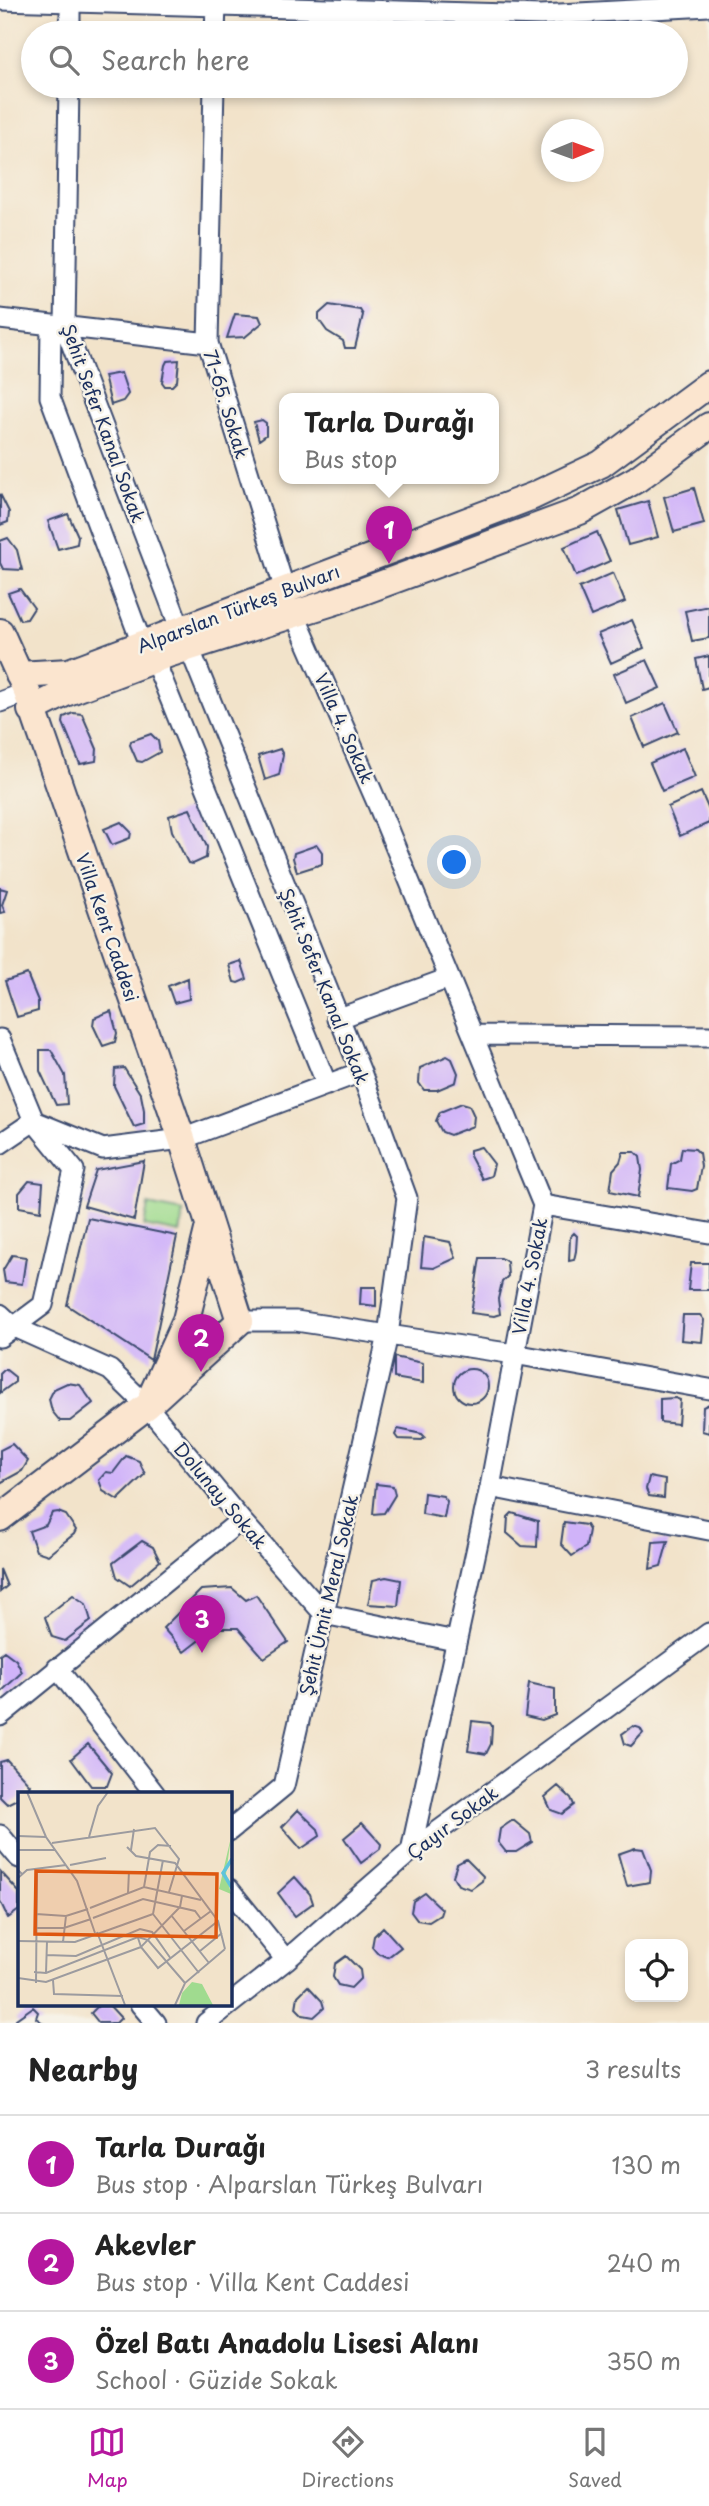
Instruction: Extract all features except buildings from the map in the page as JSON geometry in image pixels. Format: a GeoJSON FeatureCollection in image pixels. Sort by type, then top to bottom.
{"type":"FeatureCollection","features":[{"type":"Feature","properties":{"kind":"street"},"geometry":{"type":"LineString","coordinates":[[0,0],[541,15],[709,6]]}},
{"type":"Feature","properties":{"kind":"street"},"geometry":{"type":"LineString","coordinates":[[525,0],[541,15]]}},
{"type":"Feature","properties":{"kind":"street"},"geometry":{"type":"LineString","coordinates":[[69,21],[70,2]]}},
{"type":"Feature","properties":{"kind":"street"},"geometry":{"type":"LineString","coordinates":[[215,21],[216,6]]}},
{"type":"Feature","properties":{"kind":"street","name":"Şehit Sefer Kanal Sokak"},"geometry":{"type":"LineString","coordinates":[[68,98],[58,326],[50,397],[148,652],[327,1085]]}},
{"type":"Feature","properties":{"kind":"street","name":"71-65. Sokak"},"geometry":{"type":"LineString","coordinates":[[214,98],[208,343],[290,602]]}},
{"type":"Feature","properties":{"kind":"street"},"geometry":{"type":"LineString","coordinates":[[0,319],[208,343]]}},
{"type":"Feature","properties":{"kind":"street","name":"Şehit Sefer Kanal Sokak"},"geometry":{"type":"LineString","coordinates":[[58,326],[337,1019],[361,1072],[407,1198],[388,1335]]}},
{"type":"Feature","properties":{"kind":"street","name":"Alparslan Türkeş Bulvarı"},"geometry":{"type":"LineString","coordinates":[[290,602],[601,464],[709,384]]}},
{"type":"Feature","properties":{"kind":"street","name":"Alparslan Türkeş Bulvarı"},"geometry":{"type":"LineString","coordinates":[[26,692],[65,693],[148,652],[185,638],[290,602],[466,555],[580,511],[637,480],[709,426]]}},
{"type":"Feature","properties":{"kind":"street","name":"Villa 4. Sokak"},"geometry":{"type":"LineString","coordinates":[[290,602],[543,1205],[490,1487],[411,1851]]}},
{"type":"Feature","properties":{"kind":"street","name":"Villa Kent Caddesi"},"geometry":{"type":"LineString","coordinates":[[0,632],[26,692],[182,1139],[240,1321],[146,1406],[0,1518]]}},
{"type":"Feature","properties":{"kind":"street","name":"Alparslan Türkeş Bulvarı"},"geometry":{"type":"LineString","coordinates":[[26,692],[69,672],[148,652]]}},
{"type":"Feature","properties":{"kind":"street"},"geometry":{"type":"LineString","coordinates":[[0,702],[26,692]]}},
{"type":"Feature","properties":{"kind":"street"},"geometry":{"type":"LineString","coordinates":[[337,1019],[449,978]]}},
{"type":"Feature","properties":{"kind":"street"},"geometry":{"type":"LineString","coordinates":[[473,1035],[709,1036]]}},
{"type":"Feature","properties":{"kind":"street"},"geometry":{"type":"LineString","coordinates":[[0,1039],[34,1121],[74,1170],[43,1305],[5,1326]]}},
{"type":"Feature","properties":{"kind":"street"},"geometry":{"type":"LineString","coordinates":[[34,1121],[103,1149],[182,1139],[361,1072]]}},
{"type":"Feature","properties":{"kind":"street"},"geometry":{"type":"LineString","coordinates":[[0,1143],[34,1121]]}},
{"type":"Feature","properties":{"kind":"street"},"geometry":{"type":"LineString","coordinates":[[543,1205],[709,1233]]}},
{"type":"Feature","properties":{"kind":"street","name":"Villa Kent Caddesi"},"geometry":{"type":"LineString","coordinates":[[146,1406],[186,1320],[209,1225]]}},
{"type":"Feature","properties":{"kind":"street"},"geometry":{"type":"LineString","coordinates":[[195,1291],[229,1286]]}},
{"type":"Feature","properties":{"kind":"street"},"geometry":{"type":"LineString","coordinates":[[186,1320],[217,1341]]}},
{"type":"Feature","properties":{"kind":"street"},"geometry":{"type":"LineString","coordinates":[[240,1321],[296,1321],[514,1354],[709,1389]]}},
{"type":"Feature","properties":{"kind":"street","name":"Dolunay Sokak"},"geometry":{"type":"LineString","coordinates":[[5,1326],[110,1370],[146,1406],[324,1614]]}},
{"type":"Feature","properties":{"kind":"street","name":"Şehit Ümit Meral Sokak"},"geometry":{"type":"LineString","coordinates":[[231,1829],[284,1786],[388,1335]]}},
{"type":"Feature","properties":{"kind":"street"},"geometry":{"type":"LineString","coordinates":[[490,1487],[709,1530]]}},
{"type":"Feature","properties":{"kind":"street"},"geometry":{"type":"LineString","coordinates":[[0,1716],[241,1520]]}},
{"type":"Feature","properties":{"kind":"street"},"geometry":{"type":"LineString","coordinates":[[324,1614],[455,1641]]}},
{"type":"Feature","properties":{"kind":"street","name":"Çayır Sokak"},"geometry":{"type":"LineString","coordinates":[[231,2003],[286,1960],[411,1851],[709,1633]]}},
{"type":"Feature","properties":{"kind":"street"},"geometry":{"type":"LineString","coordinates":[[57,1668],[153,1792]]}},
{"type":"Feature","properties":{"kind":"street"},"geometry":{"type":"LineString","coordinates":[[0,1835],[18,1857]]}},
{"type":"Feature","properties":{"kind":"street"},"geometry":{"type":"LineString","coordinates":[[231,1891],[286,1960]]}},
{"type":"Feature","properties":{"kind":"street"},"geometry":{"type":"LineString","coordinates":[[142,2006],[156,2023]]}},
{"type":"Feature","properties":{"kind":"street","name":"Çayır Sokak"},"geometry":{"type":"LineString","coordinates":[[206,2023],[228,2006]]}},
{"type":"Feature","properties":{"kind":"green space"},"geometry":{"type":"Polygon","coordinates":[[[148,1205],[184,1212],[180,1233],[144,1226],[148,1205]]]}},
{"type":"Feature","properties":{"kind":"place","name":"Tarla Durağı"},"geometry":{"type":"Point","coordinates":[389,564]}},
{"type":"Feature","properties":{"kind":"place","name":"Akevler"},"geometry":{"type":"Point","coordinates":[201,1372]}},
{"type":"Feature","properties":{"kind":"place","name":"Özel Batı Anadolu Lisesi Alanı"},"geometry":{"type":"Point","coordinates":[202,1653]}}]}
